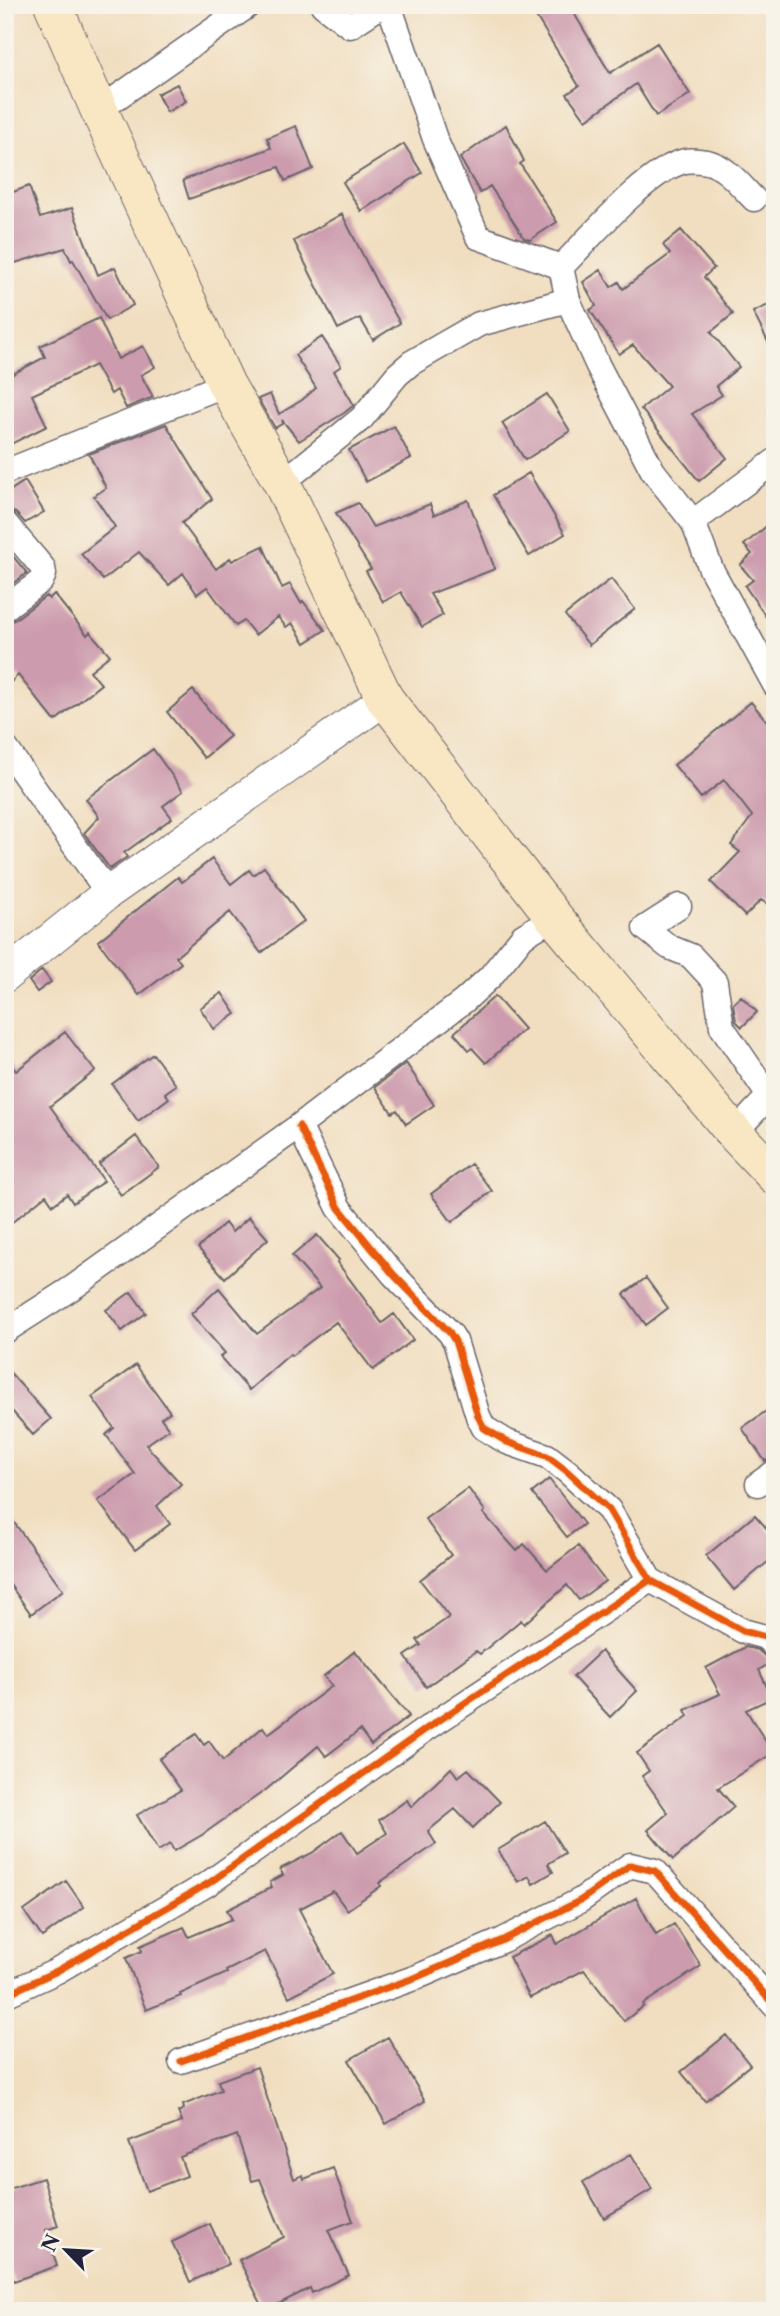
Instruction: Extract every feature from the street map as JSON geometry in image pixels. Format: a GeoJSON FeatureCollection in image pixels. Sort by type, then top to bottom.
{"type":"FeatureCollection","features":[{"type":"Feature","properties":{"kind":"main road"},"geometry":{"type":"LineString","coordinates":[[54,5],[99,110],[226,384],[282,483],[385,699],[554,917],[734,1133],[775,1176]]}},
{"type":"Feature","properties":{"kind":"street"},"geometry":{"type":"LineString","coordinates":[[99,110],[249,5]]}},
{"type":"Feature","properties":{"kind":"street"},"geometry":{"type":"LineString","coordinates":[[323,5],[350,26],[382,5]]}},
{"type":"Feature","properties":{"kind":"street"},"geometry":{"type":"LineString","coordinates":[[389,5],[435,139],[478,237],[561,267]]}},
{"type":"Feature","properties":{"kind":"street"},"geometry":{"type":"LineString","coordinates":[[561,267],[630,197],[666,169],[686,161],[709,162],[725,171],[754,199]]}},
{"type":"Feature","properties":{"kind":"street"},"geometry":{"type":"LineString","coordinates":[[561,267],[568,300],[598,366],[653,471],[692,522],[711,569],[775,685]]}},
{"type":"Feature","properties":{"kind":"street"},"geometry":{"type":"LineString","coordinates":[[282,483],[362,418],[397,375],[411,363],[478,324],[568,300]]}},
{"type":"Feature","properties":{"kind":"street"},"geometry":{"type":"LineString","coordinates":[[5,472],[226,384]]}},
{"type":"Feature","properties":{"kind":"street"},"geometry":{"type":"LineString","coordinates":[[692,522],[775,461]]}},
{"type":"Feature","properties":{"kind":"street"},"geometry":{"type":"LineString","coordinates":[[5,523],[43,568],[44,574],[41,581],[5,608]]}},
{"type":"Feature","properties":{"kind":"street"},"geometry":{"type":"LineString","coordinates":[[5,976],[108,893],[385,699]]}},
{"type":"Feature","properties":{"kind":"street"},"geometry":{"type":"LineString","coordinates":[[5,747],[108,893]]}},
{"type":"Feature","properties":{"kind":"street"},"geometry":{"type":"LineString","coordinates":[[679,906],[645,928],[669,947],[691,956],[715,982],[722,1027],[769,1096],[734,1133]]}},
{"type":"Feature","properties":{"kind":"street"},"geometry":{"type":"LineString","coordinates":[[5,1331],[75,1286],[299,1126],[464,1001],[490,977],[523,936],[554,917]]}},
{"type":"Feature","properties":{"kind":"street"},"geometry":{"type":"LineString","coordinates":[[299,1126],[339,1208],[393,1274],[455,1341],[484,1428],[507,1442],[547,1456],[568,1472],[609,1510],[650,1580],[743,1630],[765,1637],[775,1646]]}},
{"type":"Feature","properties":{"kind":"street"},"geometry":{"type":"LineString","coordinates":[[5,1995],[57,1971],[209,1883],[426,1729],[650,1580]]}},
{"type":"Feature","properties":{"kind":"street"},"geometry":{"type":"LineString","coordinates":[[181,2061],[417,1977],[503,1940],[581,1900],[630,1865],[655,1871],[775,2006]]}},
{"type":"Feature","properties":{"kind":"building"},"geometry":{"type":"Polygon","coordinates":[[[529,5],[569,5],[610,73],[657,43],[690,94],[656,116],[636,84],[586,120],[567,94],[579,86],[529,5]]]}},
{"type":"Feature","properties":{"kind":"building"},"geometry":{"type":"Polygon","coordinates":[[[177,84],[186,101],[167,112],[157,94],[177,84]]]}},
{"type":"Feature","properties":{"kind":"building"},"geometry":{"type":"Polygon","coordinates":[[[506,125],[524,161],[520,164],[557,222],[530,240],[524,238],[490,186],[480,193],[460,158],[506,125]]]}},
{"type":"Feature","properties":{"kind":"building"},"geometry":{"type":"Polygon","coordinates":[[[296,126],[313,169],[285,181],[279,167],[189,199],[183,180],[271,148],[267,138],[296,126]]]}},
{"type":"Feature","properties":{"kind":"building"},"geometry":{"type":"Polygon","coordinates":[[[404,144],[422,173],[361,211],[343,182],[404,144]]]}},
{"type":"Feature","properties":{"kind":"building"},"geometry":{"type":"Polygon","coordinates":[[[29,186],[40,218],[72,208],[98,275],[115,267],[133,305],[107,320],[65,248],[15,263],[5,229],[5,195],[29,186]]]}},
{"type":"Feature","properties":{"kind":"building"},"geometry":{"type":"Polygon","coordinates":[[[342,214],[400,323],[373,340],[360,318],[338,329],[294,241],[342,214]]]}},
{"type":"Feature","properties":{"kind":"building"},"geometry":{"type":"Polygon","coordinates":[[[681,230],[714,268],[704,277],[733,314],[711,332],[739,367],[716,386],[722,395],[692,414],[727,458],[699,481],[641,409],[669,386],[633,345],[619,354],[590,310],[596,306],[583,282],[601,270],[611,287],[619,282],[623,289],[670,254],[663,245],[681,230]]]}},
{"type":"Feature","properties":{"kind":"building"},"geometry":{"type":"Polygon","coordinates":[[[775,302],[775,356],[753,312],[775,302]]]}},
{"type":"Feature","properties":{"kind":"building"},"geometry":{"type":"Polygon","coordinates":[[[99,318],[118,359],[143,346],[155,367],[141,375],[153,397],[126,408],[117,390],[111,394],[95,365],[32,395],[47,426],[5,447],[5,378],[45,357],[40,346],[99,318]]]}},
{"type":"Feature","properties":{"kind":"building"},"geometry":{"type":"Polygon","coordinates":[[[322,337],[341,366],[334,371],[354,405],[299,441],[282,420],[283,423],[275,428],[258,399],[270,394],[279,414],[316,388],[295,355],[322,337]]]}},
{"type":"Feature","properties":{"kind":"building"},"geometry":{"type":"Polygon","coordinates":[[[547,394],[570,431],[525,460],[502,423],[547,394]]]}},
{"type":"Feature","properties":{"kind":"building"},"geometry":{"type":"Polygon","coordinates":[[[166,424],[212,499],[182,523],[216,569],[230,558],[232,561],[263,546],[282,588],[290,584],[301,603],[303,601],[325,630],[305,643],[292,623],[286,627],[278,617],[255,635],[244,621],[236,626],[207,587],[197,594],[183,573],[169,585],[139,552],[103,580],[81,554],[115,527],[94,496],[106,488],[89,454],[166,424]]]}},
{"type":"Feature","properties":{"kind":"building"},"geometry":{"type":"Polygon","coordinates":[[[394,426],[411,458],[366,482],[349,450],[394,426]]]}},
{"type":"Feature","properties":{"kind":"building"},"geometry":{"type":"Polygon","coordinates":[[[529,473],[565,534],[529,556],[493,495],[529,473]]]}},
{"type":"Feature","properties":{"kind":"building"},"geometry":{"type":"Polygon","coordinates":[[[25,481],[44,512],[25,523],[16,513],[5,509],[5,494],[25,481]]]}},
{"type":"Feature","properties":{"kind":"building"},"geometry":{"type":"Polygon","coordinates":[[[468,500],[495,569],[430,594],[443,615],[422,627],[401,592],[383,602],[366,571],[371,569],[336,513],[358,503],[373,527],[430,504],[434,515],[468,500]]]}},
{"type":"Feature","properties":{"kind":"building"},"geometry":{"type":"Polygon","coordinates":[[[775,519],[775,630],[745,586],[753,580],[740,565],[752,554],[744,545],[775,519]]]}},
{"type":"Feature","properties":{"kind":"building"},"geometry":{"type":"Polygon","coordinates":[[[5,547],[27,573],[5,589],[5,547]]]}},
{"type":"Feature","properties":{"kind":"building"},"geometry":{"type":"Polygon","coordinates":[[[611,579],[635,609],[589,645],[565,615],[611,579]]]}},
{"type":"Feature","properties":{"kind":"building"},"geometry":{"type":"Polygon","coordinates":[[[54,594],[87,635],[90,632],[110,655],[90,671],[101,684],[55,721],[18,675],[5,688],[5,623],[14,620],[46,596],[49,599],[54,594]]]}},
{"type":"Feature","properties":{"kind":"building"},"geometry":{"type":"Polygon","coordinates":[[[193,690],[230,736],[204,758],[167,712],[193,690]]]}},
{"type":"Feature","properties":{"kind":"building"},"geometry":{"type":"Polygon","coordinates":[[[751,702],[775,731],[775,909],[761,900],[745,916],[711,882],[740,852],[731,845],[752,816],[724,780],[701,798],[674,765],[751,702]]]}},
{"type":"Feature","properties":{"kind":"building"},"geometry":{"type":"Polygon","coordinates":[[[153,749],[183,791],[163,806],[172,818],[124,853],[127,857],[110,869],[84,833],[99,817],[86,799],[153,749]]]}},
{"type":"Feature","properties":{"kind":"building"},"geometry":{"type":"Polygon","coordinates":[[[212,859],[231,884],[249,870],[253,875],[264,867],[304,921],[261,953],[230,912],[176,957],[181,963],[139,995],[98,941],[178,877],[182,882],[212,859]]]}},
{"type":"Feature","properties":{"kind":"building"},"geometry":{"type":"Polygon","coordinates":[[[42,970],[51,982],[37,992],[29,981],[42,970]]]}},
{"type":"Feature","properties":{"kind":"building"},"geometry":{"type":"Polygon","coordinates":[[[222,993],[236,1014],[214,1029],[200,1008],[222,993]]]}},
{"type":"Feature","properties":{"kind":"building"},"geometry":{"type":"Polygon","coordinates":[[[495,996],[524,1029],[486,1063],[472,1048],[469,1050],[454,1033],[495,996]]]}},
{"type":"Feature","properties":{"kind":"building"},"geometry":{"type":"Polygon","coordinates":[[[741,996],[757,1012],[742,1027],[736,1021],[733,1004],[741,996]]]}},
{"type":"Feature","properties":{"kind":"building"},"geometry":{"type":"Polygon","coordinates":[[[65,1032],[95,1071],[50,1106],[104,1181],[73,1203],[67,1194],[53,1205],[46,1195],[5,1228],[5,1056],[16,1071],[65,1032]]]}},
{"type":"Feature","properties":{"kind":"building"},"geometry":{"type":"Polygon","coordinates":[[[153,1054],[176,1085],[165,1093],[169,1098],[138,1121],[112,1084],[153,1054]]]}},
{"type":"Feature","properties":{"kind":"building"},"geometry":{"type":"Polygon","coordinates":[[[406,1063],[434,1105],[406,1124],[397,1110],[392,1113],[375,1087],[406,1063]]]}},
{"type":"Feature","properties":{"kind":"building"},"geometry":{"type":"Polygon","coordinates":[[[136,1136],[159,1167],[121,1195],[99,1164],[136,1136]]]}},
{"type":"Feature","properties":{"kind":"building"},"geometry":{"type":"Polygon","coordinates":[[[471,1164],[492,1191],[452,1222],[431,1194],[471,1164]]]}},
{"type":"Feature","properties":{"kind":"building"},"geometry":{"type":"Polygon","coordinates":[[[249,1217],[268,1239],[225,1278],[198,1248],[225,1223],[232,1232],[249,1217]]]}},
{"type":"Feature","properties":{"kind":"building"},"geometry":{"type":"Polygon","coordinates":[[[317,1235],[339,1260],[337,1262],[382,1323],[394,1314],[413,1340],[373,1370],[336,1322],[291,1356],[290,1354],[249,1390],[220,1357],[225,1353],[191,1314],[219,1288],[257,1334],[320,1288],[292,1256],[317,1235]]]}},
{"type":"Feature","properties":{"kind":"building"},"geometry":{"type":"Polygon","coordinates":[[[646,1278],[668,1308],[646,1325],[624,1294],[646,1278]]]}},
{"type":"Feature","properties":{"kind":"building"},"geometry":{"type":"Polygon","coordinates":[[[131,1292],[146,1313],[122,1331],[106,1310],[131,1292]]]}},
{"type":"Feature","properties":{"kind":"building"},"geometry":{"type":"Polygon","coordinates":[[[136,1365],[170,1412],[161,1418],[169,1429],[146,1445],[181,1484],[157,1506],[170,1524],[135,1550],[98,1501],[135,1474],[106,1435],[114,1428],[92,1397],[136,1365]]]}},
{"type":"Feature","properties":{"kind":"building"},"geometry":{"type":"Polygon","coordinates":[[[5,1367],[51,1419],[33,1435],[5,1403],[5,1367]]]}},
{"type":"Feature","properties":{"kind":"building"},"geometry":{"type":"Polygon","coordinates":[[[775,1405],[775,1457],[765,1461],[742,1428],[775,1405]]]}},
{"type":"Feature","properties":{"kind":"building"},"geometry":{"type":"Polygon","coordinates":[[[549,1479],[584,1524],[567,1537],[532,1493],[549,1479]]]}},
{"type":"Feature","properties":{"kind":"building"},"geometry":{"type":"Polygon","coordinates":[[[468,1488],[485,1511],[483,1513],[517,1551],[524,1544],[547,1570],[578,1546],[605,1581],[579,1600],[567,1585],[524,1624],[521,1620],[480,1654],[476,1651],[426,1687],[405,1656],[421,1645],[417,1640],[449,1617],[420,1580],[451,1555],[425,1519],[468,1488]]]}},
{"type":"Feature","properties":{"kind":"building"},"geometry":{"type":"Polygon","coordinates":[[[5,1510],[63,1590],[31,1614],[5,1578],[5,1510]]]}},
{"type":"Feature","properties":{"kind":"building"},"geometry":{"type":"Polygon","coordinates":[[[755,1515],[775,1538],[775,1556],[734,1590],[706,1556],[755,1515]]]}},
{"type":"Feature","properties":{"kind":"building"},"geometry":{"type":"Polygon","coordinates":[[[745,1647],[758,1650],[775,1660],[759,1670],[772,1698],[746,1710],[773,1753],[718,1788],[734,1807],[673,1860],[648,1830],[668,1813],[642,1776],[649,1771],[637,1753],[688,1716],[685,1710],[720,1694],[706,1668],[745,1647]]]}},
{"type":"Feature","properties":{"kind":"building"},"geometry":{"type":"Polygon","coordinates":[[[355,1651],[409,1716],[371,1745],[360,1730],[326,1756],[318,1746],[267,1789],[202,1835],[174,1851],[170,1844],[158,1851],[137,1815],[181,1790],[159,1759],[196,1734],[204,1745],[209,1741],[223,1761],[263,1727],[268,1734],[332,1686],[324,1676],[355,1651]]]}},
{"type":"Feature","properties":{"kind":"building"},"geometry":{"type":"Polygon","coordinates":[[[601,1651],[637,1691],[610,1717],[573,1677],[601,1651]]]}},
{"type":"Feature","properties":{"kind":"building"},"geometry":{"type":"Polygon","coordinates":[[[451,1768],[458,1777],[468,1769],[500,1802],[473,1828],[455,1809],[428,1831],[436,1844],[379,1883],[381,1886],[347,1910],[333,1891],[299,1909],[333,1974],[289,1997],[265,1951],[226,1971],[227,1973],[180,1994],[181,1996],[146,2010],[126,1958],[142,1951],[140,1946],[184,1927],[189,1937],[232,1919],[227,1910],[272,1887],[270,1882],[283,1875],[280,1869],[312,1853],[342,1831],[357,1853],[387,1833],[379,1820],[407,1800],[411,1807],[451,1768]]]}},
{"type":"Feature","properties":{"kind":"building"},"geometry":{"type":"Polygon","coordinates":[[[545,1821],[565,1853],[548,1864],[553,1872],[533,1884],[529,1876],[518,1882],[498,1850],[545,1821]]]}},
{"type":"Feature","properties":{"kind":"building"},"geometry":{"type":"Polygon","coordinates":[[[66,1881],[84,1907],[42,1937],[24,1911],[66,1881]]]}},
{"type":"Feature","properties":{"kind":"building"},"geometry":{"type":"Polygon","coordinates":[[[636,1898],[656,1935],[674,1924],[701,1966],[643,2004],[644,2006],[624,2021],[584,1970],[530,1998],[509,1957],[553,1935],[557,1944],[636,1898]]]}},
{"type":"Feature","properties":{"kind":"building"},"geometry":{"type":"Polygon","coordinates":[[[726,2035],[750,2065],[705,2101],[681,2072],[726,2035]]]}},
{"type":"Feature","properties":{"kind":"building"},"geometry":{"type":"Polygon","coordinates":[[[388,2037],[425,2101],[386,2124],[349,2060],[388,2037]]]}},
{"type":"Feature","properties":{"kind":"building"},"geometry":{"type":"Polygon","coordinates":[[[257,2067],[294,2179],[303,2175],[304,2179],[333,2168],[353,2221],[328,2230],[349,2275],[312,2293],[310,2288],[265,2311],[239,2260],[284,2237],[260,2179],[252,2181],[237,2135],[180,2157],[187,2176],[147,2191],[129,2142],[182,2122],[178,2112],[184,2109],[183,2105],[221,2090],[218,2081],[257,2067]]]}},
{"type":"Feature","properties":{"kind":"building"},"geometry":{"type":"Polygon","coordinates":[[[631,2154],[652,2189],[604,2218],[583,2182],[631,2154]]]}},
{"type":"Feature","properties":{"kind":"building"},"geometry":{"type":"Polygon","coordinates":[[[43,2178],[58,2226],[46,2230],[57,2266],[14,2281],[5,2255],[5,2190],[43,2178]]]}},
{"type":"Feature","properties":{"kind":"building"},"geometry":{"type":"Polygon","coordinates":[[[210,2224],[229,2264],[190,2282],[172,2242],[210,2224]]]}},
{"type":"Feature","properties":{"kind":"cycle path"},"geometry":{"type":"LineString","coordinates":[[299,1126],[339,1208],[393,1274],[455,1341],[484,1428],[507,1442],[547,1456],[568,1472],[609,1510],[650,1580],[743,1631],[765,1637],[775,1646]]}},
{"type":"Feature","properties":{"kind":"cycle path"},"geometry":{"type":"LineString","coordinates":[[5,1995],[57,1971],[209,1883],[426,1729],[650,1580]]}},
{"type":"Feature","properties":{"kind":"cycle path"},"geometry":{"type":"LineString","coordinates":[[181,2061],[417,1977],[503,1940],[581,1900],[630,1865],[655,1871],[775,2006]]}}]}
